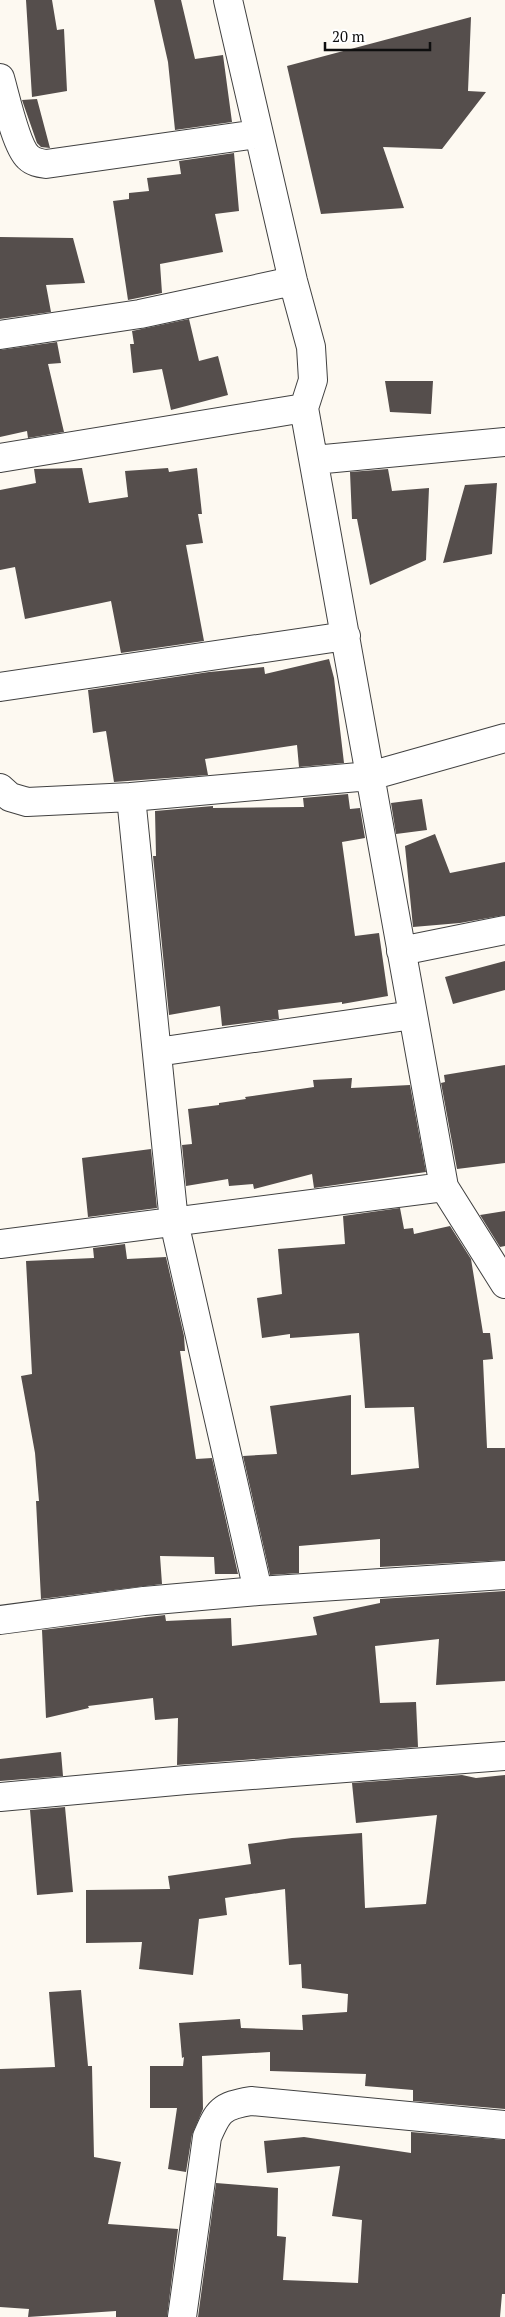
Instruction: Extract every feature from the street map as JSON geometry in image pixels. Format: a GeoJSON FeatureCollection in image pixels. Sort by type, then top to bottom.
{"type":"FeatureCollection","features":[{"type":"Feature","properties":{"kind":"street"},"geometry":{"type":"LineString","coordinates":[[228,0],[257,134],[311,347],[313,380],[304,408],[444,1187],[505,1284]]}},
{"type":"Feature","properties":{"kind":"street"},"geometry":{"type":"LineString","coordinates":[[0,78],[17,135],[27,156],[36,163],[46,164],[257,134]]}},
{"type":"Feature","properties":{"kind":"street"},"geometry":{"type":"LineString","coordinates":[[0,335],[140,314],[293,281]]}},
{"type":"Feature","properties":{"kind":"street"},"geometry":{"type":"LineString","coordinates":[[0,458],[304,408]]}},
{"type":"Feature","properties":{"kind":"street"},"geometry":{"type":"LineString","coordinates":[[314,460],[505,442]]}},
{"type":"Feature","properties":{"kind":"street"},"geometry":{"type":"LineString","coordinates":[[0,688],[346,636]]}},
{"type":"Feature","properties":{"kind":"street"},"geometry":{"type":"LineString","coordinates":[[0,788],[10,797],[27,802],[131,797],[370,776],[505,738]]}},
{"type":"Feature","properties":{"kind":"street"},"geometry":{"type":"LineString","coordinates":[[131,797],[174,1222],[258,1591]]}},
{"type":"Feature","properties":{"kind":"street"},"geometry":{"type":"LineString","coordinates":[[402,951],[505,930]]}},
{"type":"Feature","properties":{"kind":"street"},"geometry":{"type":"LineString","coordinates":[[157,1052],[412,1015]]}},
{"type":"Feature","properties":{"kind":"street"},"geometry":{"type":"LineString","coordinates":[[0,1244],[444,1187]]}},
{"type":"Feature","properties":{"kind":"street"},"geometry":{"type":"LineString","coordinates":[[0,1620],[144,1601],[258,1591],[505,1576]]}},
{"type":"Feature","properties":{"kind":"street"},"geometry":{"type":"LineString","coordinates":[[0,1798],[186,1780],[505,1756]]}},
{"type":"Feature","properties":{"kind":"street"},"geometry":{"type":"LineString","coordinates":[[182,2317],[207,2138],[216,2115],[232,2104],[250,2101],[505,2125]]}},
{"type":"Feature","properties":{"kind":"building"},"geometry":{"type":"Polygon","coordinates":[[[26,0],[52,0],[57,30],[64,29],[67,91],[32,97],[26,0]]]}},
{"type":"Feature","properties":{"kind":"building"},"geometry":{"type":"Polygon","coordinates":[[[154,0],[181,0],[195,59],[223,55],[232,122],[175,130],[168,62],[154,0]]]}},
{"type":"Feature","properties":{"kind":"building"},"geometry":{"type":"Polygon","coordinates":[[[471,17],[468,91],[486,92],[442,149],[383,147],[404,208],[321,214],[287,66],[471,17]]]}},
{"type":"Feature","properties":{"kind":"building"},"geometry":{"type":"Polygon","coordinates":[[[37,99],[50,148],[41,147],[37,143],[22,100],[37,99]]]}},
{"type":"Feature","properties":{"kind":"building"},"geometry":{"type":"Polygon","coordinates":[[[234,153],[239,211],[215,214],[223,252],[160,264],[162,293],[128,300],[113,201],[129,199],[129,193],[149,191],[147,178],[181,174],[179,161],[234,153]]]}},
{"type":"Feature","properties":{"kind":"building"},"geometry":{"type":"Polygon","coordinates":[[[0,237],[73,238],[85,283],[46,285],[51,312],[0,319],[0,237]]]}},
{"type":"Feature","properties":{"kind":"building"},"geometry":{"type":"Polygon","coordinates":[[[189,319],[199,361],[218,356],[228,395],[171,410],[162,369],[133,373],[130,344],[134,344],[132,331],[189,319]]]}},
{"type":"Feature","properties":{"kind":"building"},"geometry":{"type":"Polygon","coordinates":[[[57,342],[61,363],[48,364],[64,432],[28,438],[27,431],[0,437],[0,350],[57,342]]]}},
{"type":"Feature","properties":{"kind":"building"},"geometry":{"type":"Polygon","coordinates":[[[385,381],[433,381],[431,414],[390,412],[385,381]]]}},
{"type":"Feature","properties":{"kind":"building"},"geometry":{"type":"Polygon","coordinates":[[[82,468],[89,503],[128,497],[125,471],[168,468],[169,472],[197,468],[202,514],[198,514],[203,543],[186,545],[204,641],[121,653],[111,601],[25,619],[15,567],[0,570],[0,490],[36,483],[34,469],[82,468]]]}},
{"type":"Feature","properties":{"kind":"building"},"geometry":{"type":"Polygon","coordinates":[[[388,469],[392,491],[429,488],[426,560],[370,585],[357,519],[352,519],[350,472],[388,469]]]}},
{"type":"Feature","properties":{"kind":"building"},"geometry":{"type":"Polygon","coordinates":[[[497,483],[492,554],[443,563],[465,485],[497,483]]]}},
{"type":"Feature","properties":{"kind":"building"},"geometry":{"type":"Polygon","coordinates":[[[329,659],[334,678],[344,763],[299,767],[297,745],[205,759],[208,775],[114,782],[106,731],[93,733],[88,690],[209,672],[264,667],[265,674],[329,659]]]}},
{"type":"Feature","properties":{"kind":"building"},"geometry":{"type":"Polygon","coordinates":[[[348,794],[350,809],[360,808],[365,838],[342,842],[355,936],[379,933],[388,996],[342,1004],[342,1002],[278,1010],[279,1019],[222,1026],[220,1006],[169,1015],[153,856],[156,856],[155,811],[213,806],[213,808],[304,807],[303,798],[348,794]]]}},
{"type":"Feature","properties":{"kind":"building"},"geometry":{"type":"Polygon","coordinates":[[[422,799],[427,830],[396,834],[391,803],[422,799]]]}},
{"type":"Feature","properties":{"kind":"building"},"geometry":{"type":"Polygon","coordinates":[[[435,834],[450,873],[505,862],[505,915],[460,923],[413,927],[405,846],[435,834]]]}},
{"type":"Feature","properties":{"kind":"building"},"geometry":{"type":"Polygon","coordinates":[[[505,961],[505,990],[453,1004],[445,977],[505,961]]]}},
{"type":"Feature","properties":{"kind":"building"},"geometry":{"type":"Polygon","coordinates":[[[505,1065],[505,1163],[457,1169],[441,1083],[445,1082],[444,1075],[505,1065]]]}},
{"type":"Feature","properties":{"kind":"building"},"geometry":{"type":"Polygon","coordinates":[[[352,1078],[351,1088],[410,1085],[426,1172],[314,1188],[312,1174],[254,1189],[253,1184],[229,1186],[228,1179],[186,1186],[182,1145],[192,1144],[188,1109],[219,1105],[219,1103],[246,1099],[245,1097],[314,1087],[313,1080],[352,1078]]]}},
{"type":"Feature","properties":{"kind":"building"},"geometry":{"type":"Polygon","coordinates":[[[151,1149],[157,1208],[88,1217],[82,1158],[151,1149]]]}},
{"type":"Feature","properties":{"kind":"building"},"geometry":{"type":"Polygon","coordinates":[[[400,1208],[404,1229],[413,1228],[414,1234],[450,1226],[471,1259],[483,1333],[490,1333],[493,1359],[483,1360],[487,1448],[505,1448],[505,1560],[380,1567],[380,1539],[299,1546],[299,1573],[270,1575],[243,1456],[277,1454],[270,1406],[351,1395],[351,1475],[419,1468],[414,1407],[365,1408],[359,1333],[290,1338],[290,1334],[262,1338],[257,1298],[282,1294],[278,1249],[345,1244],[343,1216],[400,1208]]]}},
{"type":"Feature","properties":{"kind":"building"},"geometry":{"type":"Polygon","coordinates":[[[505,1211],[505,1246],[500,1247],[480,1215],[505,1211]]]}},
{"type":"Feature","properties":{"kind":"building"},"geometry":{"type":"Polygon","coordinates":[[[125,1244],[127,1259],[166,1257],[184,1336],[185,1351],[180,1351],[196,1459],[212,1458],[238,1574],[215,1574],[214,1557],[160,1556],[162,1584],[41,1599],[36,1501],[39,1501],[35,1453],[21,1376],[32,1374],[26,1261],[94,1258],[93,1248],[125,1244]]]}},
{"type":"Feature","properties":{"kind":"building"},"geometry":{"type":"Polygon","coordinates":[[[505,1591],[505,1681],[436,1685],[439,1639],[375,1646],[380,1703],[416,1702],[418,1747],[177,1765],[178,1718],[155,1720],[153,1698],[88,1706],[89,1708],[46,1718],[42,1630],[165,1615],[166,1621],[231,1618],[232,1646],[317,1635],[313,1617],[380,1603],[380,1599],[505,1591]]]}},
{"type":"Feature","properties":{"kind":"building"},"geometry":{"type":"Polygon","coordinates":[[[61,1752],[63,1776],[0,1781],[0,1759],[61,1752]]]}},
{"type":"Feature","properties":{"kind":"building"},"geometry":{"type":"Polygon","coordinates":[[[462,1775],[476,1778],[505,1775],[505,2109],[413,2101],[413,2090],[365,2086],[366,2074],[270,2071],[270,2052],[202,2056],[203,2109],[192,2135],[186,2172],[168,2169],[177,2108],[150,2108],[150,2066],[183,2066],[184,2057],[182,2058],[179,2023],[240,2019],[241,2028],[303,2030],[302,2015],[347,2012],[348,1994],[302,1988],[301,1964],[289,1965],[285,1889],[225,1898],[227,1915],[199,1919],[193,1975],[139,1969],[142,1942],[86,1943],[86,1890],[170,1889],[168,1876],[251,1864],[248,1844],[292,1838],[362,1833],[365,1908],[426,1904],[437,1815],[356,1823],[352,1783],[462,1775]]]}},
{"type":"Feature","properties":{"kind":"building"},"geometry":{"type":"Polygon","coordinates":[[[65,1807],[73,1892],[37,1895],[30,1810],[65,1807]]]}},
{"type":"Feature","properties":{"kind":"building"},"geometry":{"type":"Polygon","coordinates":[[[81,1990],[88,2066],[92,2066],[94,2157],[121,2162],[108,2224],[178,2229],[167,2317],[116,2317],[116,2311],[28,2317],[29,2309],[0,2307],[0,2069],[55,2067],[49,1992],[81,1990]]]}},
{"type":"Feature","properties":{"kind":"building"},"geometry":{"type":"Polygon","coordinates":[[[411,2132],[505,2140],[505,2294],[502,2294],[500,2317],[198,2317],[216,2183],[278,2188],[277,2236],[286,2237],[283,2280],[358,2283],[362,2220],[332,2216],[340,2166],[267,2173],[264,2141],[304,2137],[411,2153],[411,2132]]]}}]}
